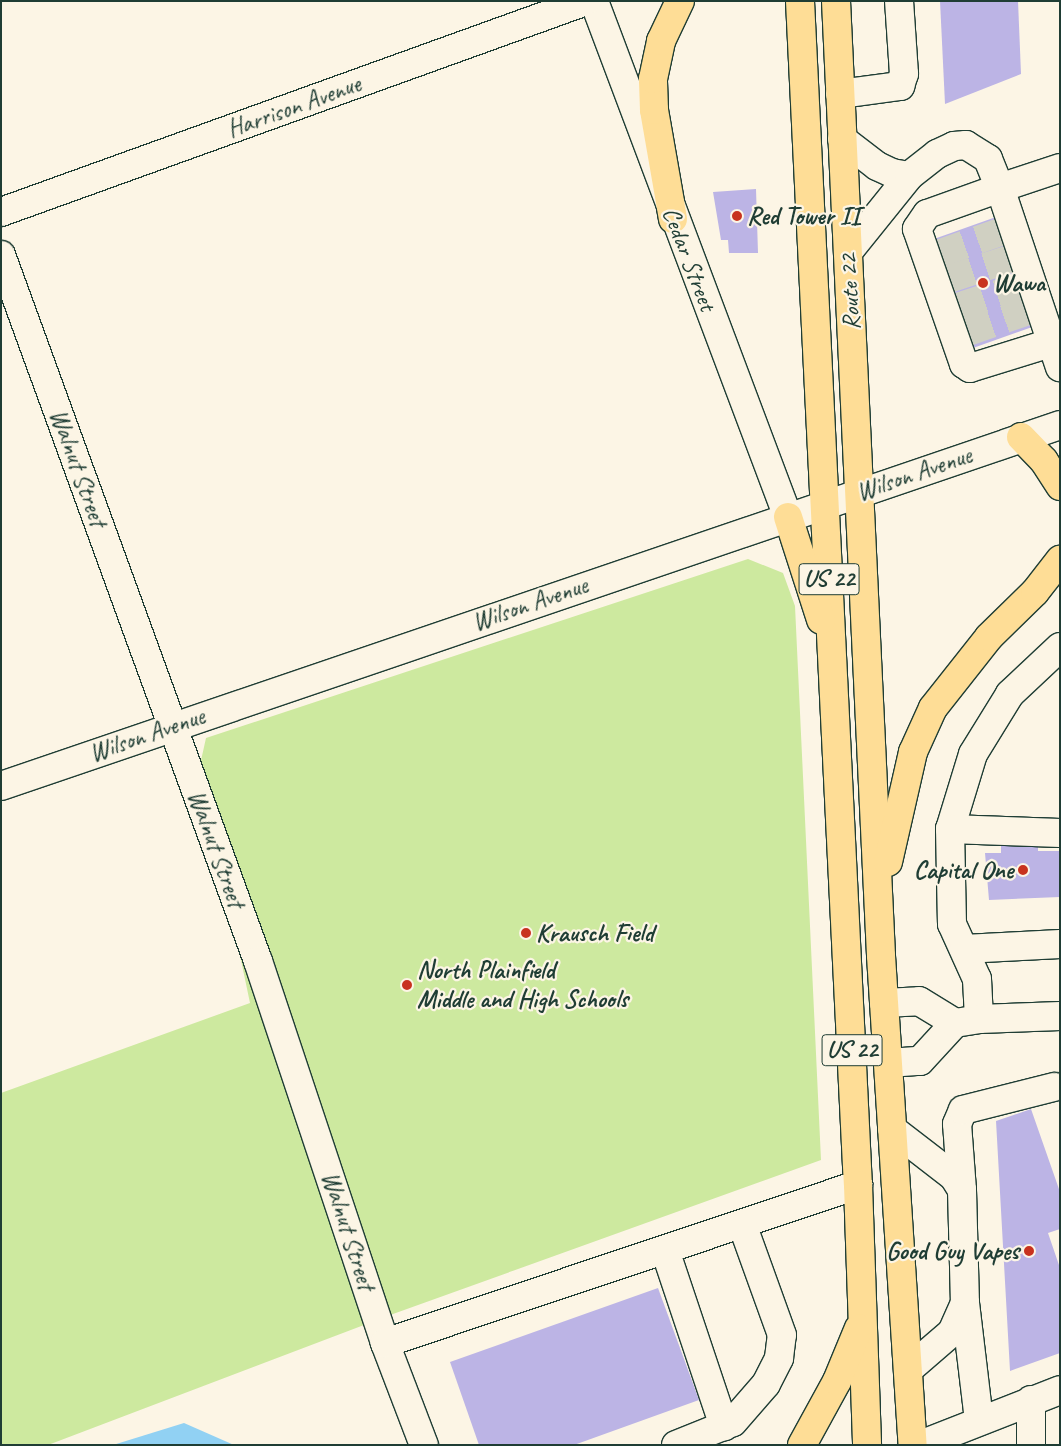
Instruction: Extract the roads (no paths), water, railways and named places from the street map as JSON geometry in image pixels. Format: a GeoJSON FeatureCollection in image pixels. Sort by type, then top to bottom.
{"type":"FeatureCollection","features":[{"type":"Feature","properties":{"kind":"highway"},"geometry":{"type":"LineString","coordinates":[[673,218],[654,110],[653,79],[661,40],[680,1]]}},
{"type":"Feature","properties":{"kind":"highway","name":"US 22"},"geometry":{"type":"LineString","coordinates":[[800,1],[864,1312],[867,1445]]}},
{"type":"Feature","properties":{"kind":"highway","name":"Route 22"},"geometry":{"type":"LineString","coordinates":[[836,1],[860,492]]}},
{"type":"Feature","properties":{"kind":"highway"},"geometry":{"type":"LineString","coordinates":[[1021,437],[1044,461],[1060,486]]}},
{"type":"Feature","properties":{"kind":"highway","name":"US 22"},"geometry":{"type":"LineString","coordinates":[[860,492],[884,1003],[912,1445]]}},
{"type":"Feature","properties":{"kind":"highway"},"geometry":{"type":"LineString","coordinates":[[788,517],[832,655]]}},
{"type":"Feature","properties":{"kind":"highway"},"geometry":{"type":"LineString","coordinates":[[882,956],[887,867],[913,752],[933,708],[952,682],[989,637],[1047,579],[1060,560]]}},
{"type":"Feature","properties":{"kind":"highway"},"geometry":{"type":"LineString","coordinates":[[802,1445],[838,1381],[864,1312]]}},
{"type":"Feature","properties":{"kind":"street","name":"Harrison Avenue"},"geometry":{"type":"LineString","coordinates":[[1,212],[586,1]]}},
{"type":"Feature","properties":{"kind":"street","name":"Cedar Street"},"geometry":{"type":"LineString","coordinates":[[594,1],[673,218],[788,517]]}},
{"type":"Feature","properties":{"kind":"street"},"geometry":{"type":"LineString","coordinates":[[840,94],[900,86],[904,74],[899,1]]}},
{"type":"Feature","properties":{"kind":"street"},"geometry":{"type":"LineString","coordinates":[[842,139],[877,166],[892,173],[909,176]]}},
{"type":"Feature","properties":{"kind":"street"},"geometry":{"type":"LineString","coordinates":[[848,252],[909,176],[937,154],[954,146],[966,145],[988,159],[1000,188],[1007,230],[1030,297],[1057,349],[970,368],[964,364],[955,322],[932,256],[917,229],[927,214],[1000,188],[1060,168]]}},
{"type":"Feature","properties":{"kind":"street","name":"Walnut Street"},"geometry":{"type":"LineString","coordinates":[[1,255],[258,961],[385,1342],[424,1445]]}},
{"type":"Feature","properties":{"kind":"street","name":"Wilson Avenue"},"geometry":{"type":"LineString","coordinates":[[1,786],[171,726],[1060,425]]}},
{"type":"Feature","properties":{"kind":"street"},"geometry":{"type":"LineString","coordinates":[[888,1063],[920,1061],[967,1021],[977,979],[952,924],[950,829],[973,754],[1010,694],[1060,647]]}},
{"type":"Feature","properties":{"kind":"street"},"geometry":{"type":"LineString","coordinates":[[950,829],[1060,833]]}},
{"type":"Feature","properties":{"kind":"street"},"geometry":{"type":"LineString","coordinates":[[964,949],[1060,944]]}},
{"type":"Feature","properties":{"kind":"street"},"geometry":{"type":"LineString","coordinates":[[884,1003],[919,1001],[967,1021],[1060,1016]]}},
{"type":"Feature","properties":{"kind":"street"},"geometry":{"type":"LineString","coordinates":[[979,1421],[966,1303],[962,1190],[957,1124],[963,1110],[1055,1092]]}},
{"type":"Feature","properties":{"kind":"street"},"geometry":{"type":"LineString","coordinates":[[892,1129],[954,1177],[962,1190]]}},
{"type":"Feature","properties":{"kind":"street"},"geometry":{"type":"LineString","coordinates":[[385,1342],[858,1185]]}},
{"type":"Feature","properties":{"kind":"street"},"geometry":{"type":"LineString","coordinates":[[680,1444],[732,1422],[766,1384],[779,1358],[782,1335],[742,1224]]}},
{"type":"Feature","properties":{"kind":"street"},"geometry":{"type":"LineString","coordinates":[[665,1250],[724,1426]]}},
{"type":"Feature","properties":{"kind":"street"},"geometry":{"type":"LineString","coordinates":[[908,1370],[952,1332],[966,1303]]}},
{"type":"Feature","properties":{"kind":"street"},"geometry":{"type":"LineString","coordinates":[[920,1445],[1060,1390]]}},
{"type":"Feature","properties":{"kind":"street"},"geometry":{"type":"LineString","coordinates":[[1031,1400],[1031,1445]]}},
{"type":"Feature","properties":{"kind":"water"},"geometry":{"type":"Polygon","coordinates":[[[184,1423],[234,1445],[113,1445],[184,1423]]]}},
{"type":"Feature","properties":{"kind":"tunnel"},"geometry":{"type":"LineString","coordinates":[[938,254],[1000,232]]}},
{"type":"Feature","properties":{"kind":"tunnel"},"geometry":{"type":"LineString","coordinates":[[946,280],[1009,259]]}},
{"type":"Feature","properties":{"kind":"tunnel"},"geometry":{"type":"LineString","coordinates":[[957,307],[1019,287]]}},
{"type":"Feature","properties":{"kind":"tunnel"},"geometry":{"type":"LineString","coordinates":[[965,333],[1028,311]]}},
{"type":"Feature","properties":{"kind":"place","name":"Red Tower II"},"geometry":{"type":"Point","coordinates":[737,216]}},
{"type":"Feature","properties":{"kind":"place","name":"Wawa"},"geometry":{"type":"Point","coordinates":[983,283]}},
{"type":"Feature","properties":{"kind":"place","name":"Capital One"},"geometry":{"type":"Point","coordinates":[1023,870]}},
{"type":"Feature","properties":{"kind":"place","name":"Krausch Field"},"geometry":{"type":"Point","coordinates":[526,933]}},
{"type":"Feature","properties":{"kind":"place","name":"North Plainfield Middle and High Schools"},"geometry":{"type":"Point","coordinates":[407,985]}},
{"type":"Feature","properties":{"kind":"place","name":"Good Guy Vapes"},"geometry":{"type":"Point","coordinates":[1029,1251]}}]}
